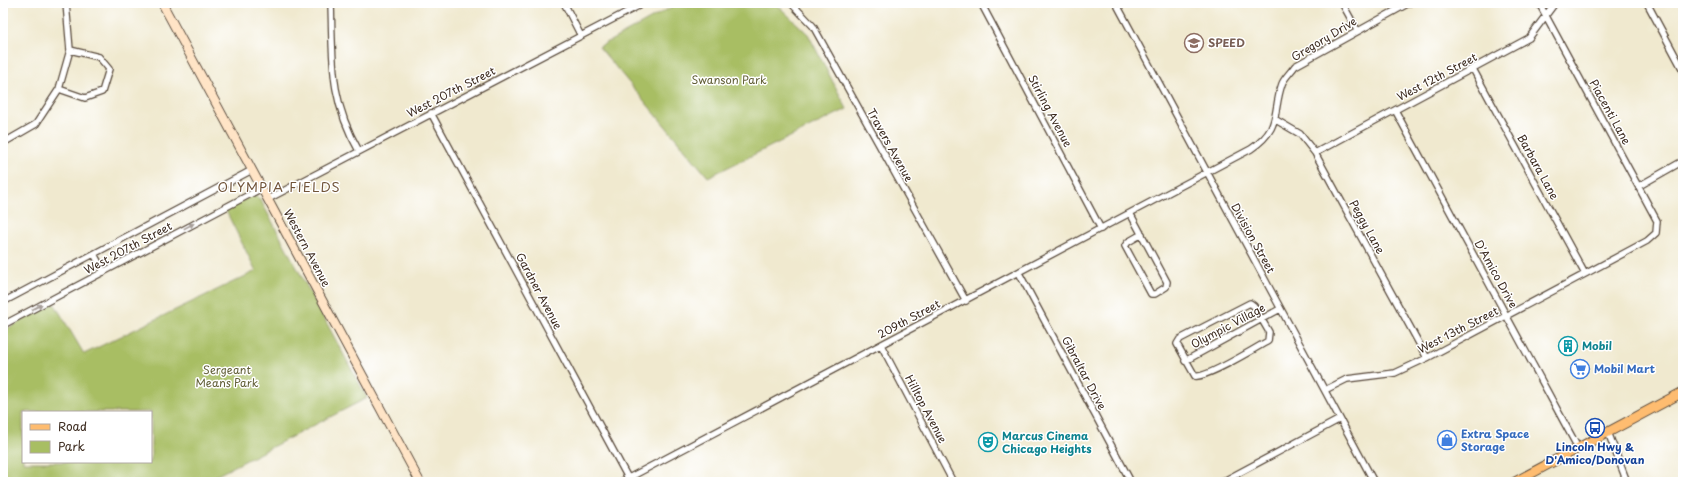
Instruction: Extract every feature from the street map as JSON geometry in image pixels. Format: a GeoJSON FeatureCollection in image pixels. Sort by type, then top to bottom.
{"type":"FeatureCollection","features":[{"type":"Feature","properties":{"kind":"main road","name":"Western Avenue"},"geometry":{"type":"LineString","coordinates":[[162,3],[420,482]]}},
{"type":"Feature","properties":{"kind":"main road"},"geometry":{"type":"LineString","coordinates":[[1515,482],[1683,392]]}},
{"type":"Feature","properties":{"kind":"street"},"geometry":{"type":"LineString","coordinates":[[3,143],[36,124],[59,89],[70,50],[66,3]]}},
{"type":"Feature","properties":{"kind":"street"},"geometry":{"type":"LineString","coordinates":[[331,3],[333,81],[347,130],[359,151]]}},
{"type":"Feature","properties":{"kind":"street"},"geometry":{"type":"LineString","coordinates":[[564,3],[581,36]]}},
{"type":"Feature","properties":{"kind":"street","name":"West 207th Street"},"geometry":{"type":"LineString","coordinates":[[268,199],[644,3]]}},
{"type":"Feature","properties":{"kind":"street","name":"Travers Avenue"},"geometry":{"type":"LineString","coordinates":[[791,3],[812,26],[966,301]]}},
{"type":"Feature","properties":{"kind":"street","name":"Stirling Avenue"},"geometry":{"type":"LineString","coordinates":[[981,3],[1101,229]]}},
{"type":"Feature","properties":{"kind":"street","name":"Division Street"},"geometry":{"type":"LineString","coordinates":[[1116,3],[1206,173],[1374,482]]}},
{"type":"Feature","properties":{"kind":"street"},"geometry":{"type":"LineString","coordinates":[[1342,3],[1357,30]]}},
{"type":"Feature","properties":{"kind":"street","name":"Gregory Drive"},"geometry":{"type":"LineString","coordinates":[[1206,173],[1259,143],[1266,136],[1276,120],[1282,83],[1295,66],[1357,30],[1409,3]]}},
{"type":"Feature","properties":{"kind":"street","name":"Piacenti Lane"},"geometry":{"type":"LineString","coordinates":[[1539,3],[1657,221],[1656,233]]}},
{"type":"Feature","properties":{"kind":"street","name":"West 12th Street"},"geometry":{"type":"LineString","coordinates":[[1315,153],[1529,38],[1555,3]]}},
{"type":"Feature","properties":{"kind":"street"},"geometry":{"type":"LineString","coordinates":[[1648,3],[1683,70]]}},
{"type":"Feature","properties":{"kind":"street"},"geometry":{"type":"LineString","coordinates":[[59,89],[86,98],[102,92],[109,69],[99,57],[70,50]]}},
{"type":"Feature","properties":{"kind":"street","name":"Barbara Lane"},"geometry":{"type":"LineString","coordinates":[[1473,69],[1585,274]]}},
{"type":"Feature","properties":{"kind":"street","name":"D'Amico Drive"},"geometry":{"type":"LineString","coordinates":[[1395,110],[1578,448]]}},
{"type":"Feature","properties":{"kind":"street","name":"Gardner Avenue"},"geometry":{"type":"LineString","coordinates":[[431,113],[628,478]]}},
{"type":"Feature","properties":{"kind":"street","name":"Peggy Lane"},"geometry":{"type":"LineString","coordinates":[[1276,120],[1300,134],[1315,153],[1427,358]]}},
{"type":"Feature","properties":{"kind":"street"},"geometry":{"type":"LineString","coordinates":[[1639,186],[1683,161]]}},
{"type":"Feature","properties":{"kind":"street","name":"West 207th Street"},"geometry":{"type":"LineString","coordinates":[[3,302],[252,170]]}},
{"type":"Feature","properties":{"kind":"street","name":"209th Street"},"geometry":{"type":"LineString","coordinates":[[621,482],[1206,173]]}},
{"type":"Feature","properties":{"kind":"street","name":"West 207th Street"},"geometry":{"type":"LineString","coordinates":[[3,325],[262,188]]}},
{"type":"Feature","properties":{"kind":"street"},"geometry":{"type":"LineString","coordinates":[[1130,213],[1142,234],[1168,282],[1166,287],[1155,294],[1151,294],[1125,246],[1128,242],[1142,234]]}},
{"type":"Feature","properties":{"kind":"street","name":"West 13th Street"},"geometry":{"type":"LineString","coordinates":[[1325,390],[1347,379],[1395,373],[1427,358],[1648,241],[1656,233]]}},
{"type":"Feature","properties":{"kind":"street"},"geometry":{"type":"LineString","coordinates":[[94,254],[104,272]]}},
{"type":"Feature","properties":{"kind":"street","name":"Gibraltar Drive"},"geometry":{"type":"LineString","coordinates":[[1019,272],[1131,482]]}},
{"type":"Feature","properties":{"kind":"street"},"geometry":{"type":"LineString","coordinates":[[1250,303],[1254,306],[1269,332],[1268,341],[1200,377],[1195,376],[1185,361],[1177,344],[1180,339],[1250,303]]}},
{"type":"Feature","properties":{"kind":"street","name":"Olympic Village"},"geometry":{"type":"LineString","coordinates":[[1185,361],[1263,320],[1280,309]]}},
{"type":"Feature","properties":{"kind":"street","name":"Hilltop Avenue"},"geometry":{"type":"LineString","coordinates":[[881,345],[953,482]]}},
{"type":"Feature","properties":{"kind":"street"},"geometry":{"type":"LineString","coordinates":[[1222,482],[1340,419]]}},
{"type":"Feature","properties":{"kind":"street"},"geometry":{"type":"LineString","coordinates":[[1608,432],[1628,482]]}},
{"type":"Feature","properties":{"kind":"green space","name":"Swanson Park"},"geometry":{"type":"Polygon","coordinates":[[[679,3],[775,3],[808,34],[847,109],[708,177],[599,47],[679,3]]]}},
{"type":"Feature","properties":{"kind":"green space","name":"Sergeant Means Park"},"geometry":{"type":"Polygon","coordinates":[[[255,196],[260,199],[367,398],[204,482],[3,482],[3,331],[54,303],[84,354],[256,271],[225,209],[249,197],[255,196]]]}},
{"type":"Feature","properties":{"kind":"place","name":"SPEED"},"geometry":{"type":"Point","coordinates":[1194,43]}},
{"type":"Feature","properties":{"kind":"place","name":"Mobil"},"geometry":{"type":"Point","coordinates":[1568,346]}},
{"type":"Feature","properties":{"kind":"place","name":"Mobil Mart"},"geometry":{"type":"Point","coordinates":[1580,369]}},
{"type":"Feature","properties":{"kind":"place","name":"Lincoln Hwy & D'Amico/Donovan"},"geometry":{"type":"Point","coordinates":[1595,428]}},
{"type":"Feature","properties":{"kind":"place","name":"Extra Space Storage"},"geometry":{"type":"Point","coordinates":[1447,440]}},
{"type":"Feature","properties":{"kind":"place","name":"Marcus Cinema Chicago Heights"},"geometry":{"type":"Point","coordinates":[988,442]}},
{"type":"Feature","properties":{"kind":"district","name":"OLYMPIA FIELDS"},"geometry":{"type":"Point","coordinates":[279,187]}}]}
